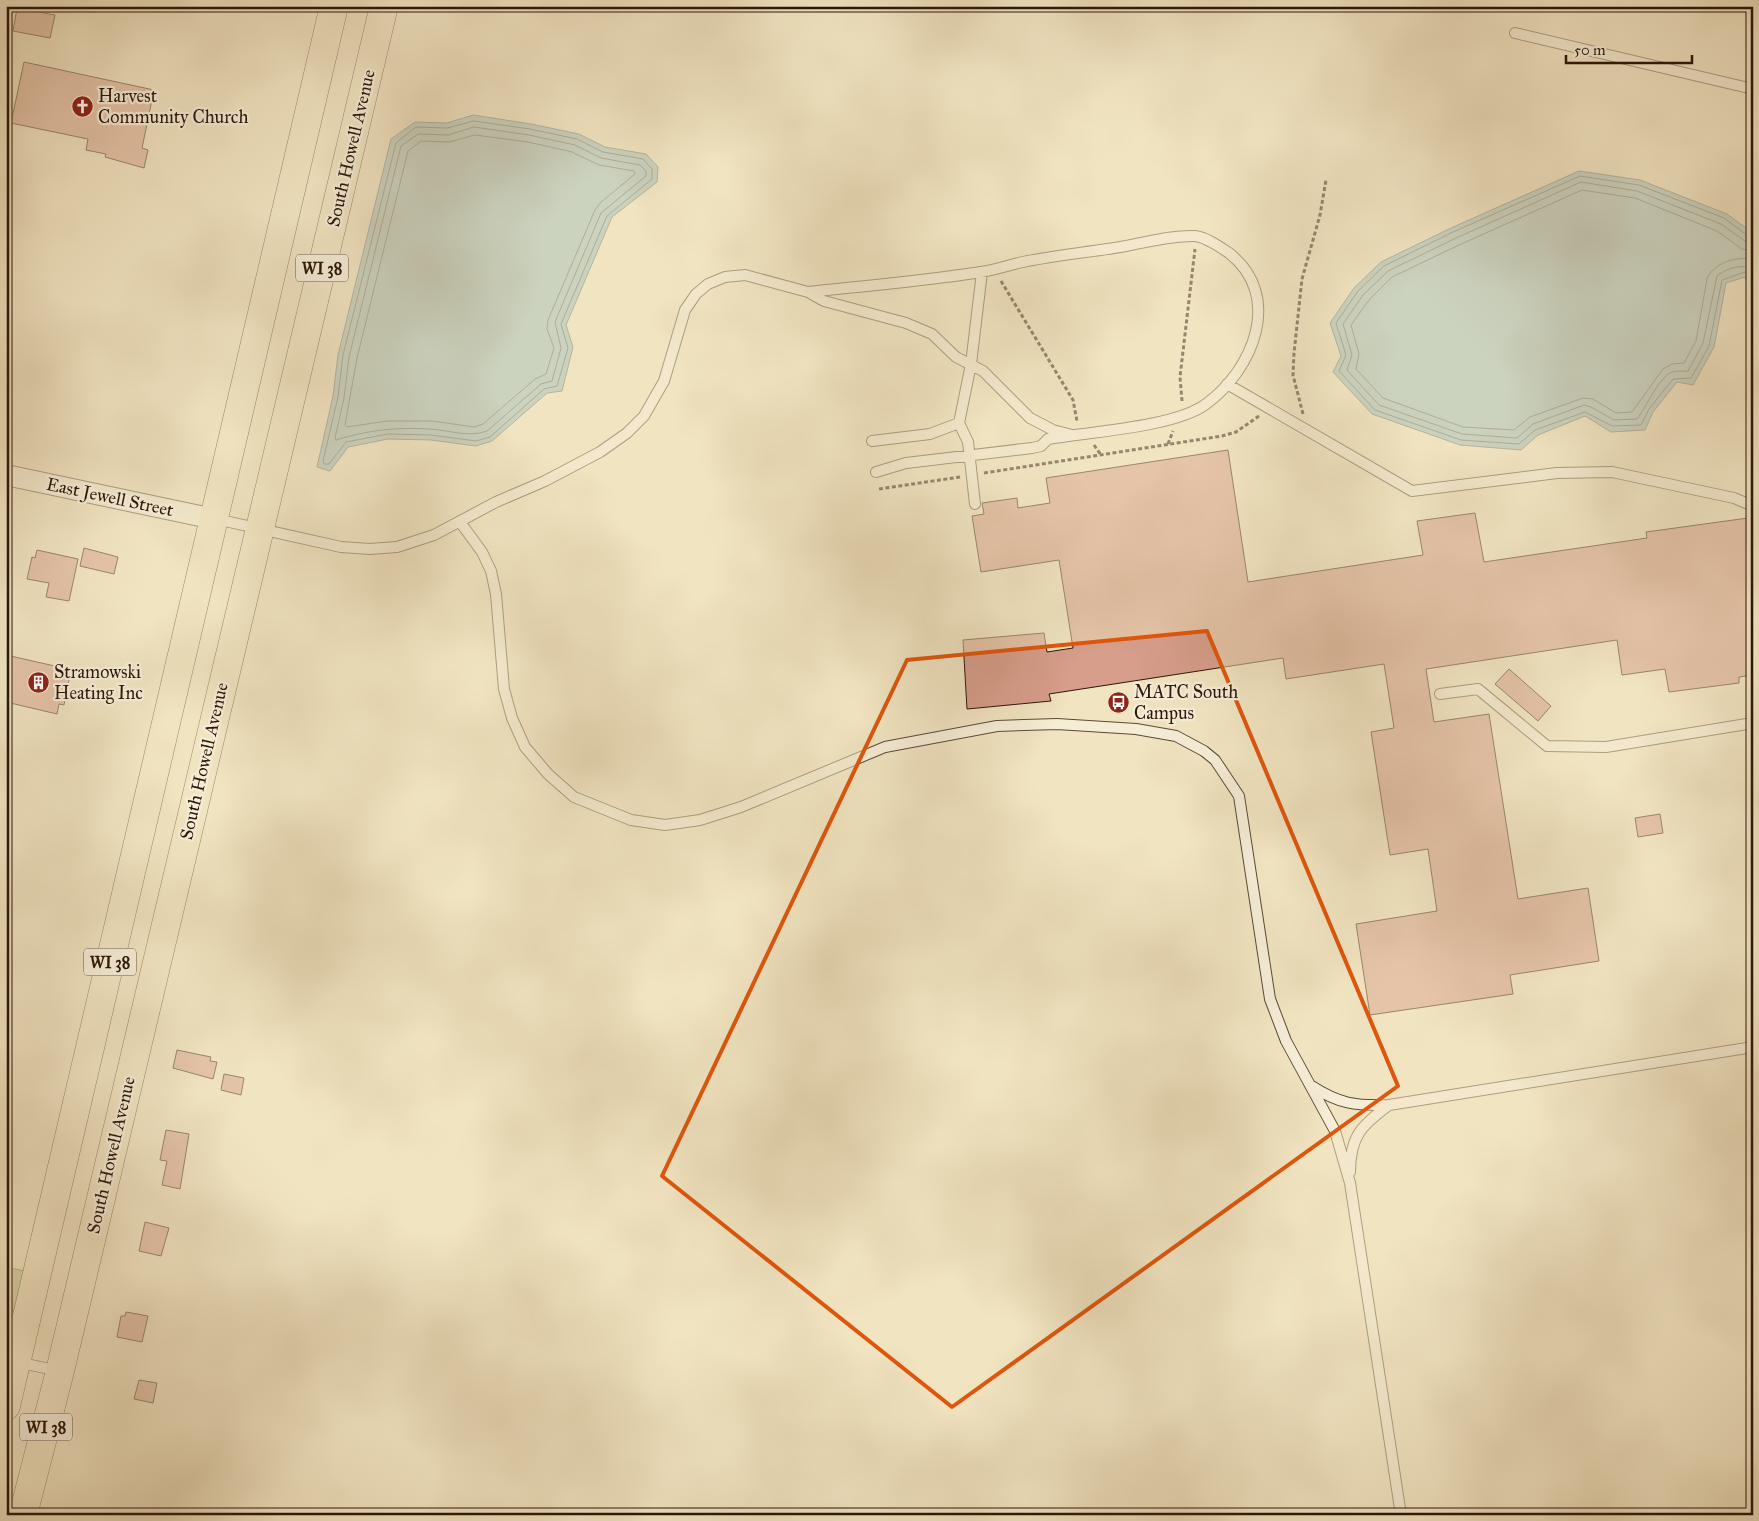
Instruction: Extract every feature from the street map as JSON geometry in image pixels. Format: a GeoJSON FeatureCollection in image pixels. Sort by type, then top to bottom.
{"type":"FeatureCollection","features":[{"type":"Feature","properties":{"kind":"main road","name":"WI 38"},"geometry":{"type":"LineString","coordinates":[[6,1406],[11,1361],[214,519],[334,6]]}},
{"type":"Feature","properties":{"kind":"main road","name":"South Howell Avenue"},"geometry":{"type":"LineString","coordinates":[[23,1515],[60,1371],[384,6]]}},
{"type":"Feature","properties":{"kind":"street","name":"East Jewell Street"},"geometry":{"type":"LineString","coordinates":[[6,475],[214,519]]}},
{"type":"Feature","properties":{"kind":"lane"},"geometry":{"type":"LineString","coordinates":[[1514,33],[1753,89]]}},
{"type":"Feature","properties":{"kind":"lane"},"geometry":{"type":"LineString","coordinates":[[808,292],[982,272],[1023,262],[1162,239],[1197,236],[1219,246],[1237,259],[1250,276],[1257,291],[1259,324],[1254,342],[1227,384],[1206,405],[1178,418],[1048,439],[1041,446],[1032,448],[906,463],[876,472]]}},
{"type":"Feature","properties":{"kind":"lane"},"geometry":{"type":"LineString","coordinates":[[975,504],[968,442],[959,423],[971,364],[982,272]]}},
{"type":"Feature","properties":{"kind":"lane"},"geometry":{"type":"LineString","coordinates":[[214,519],[340,547],[370,549],[398,547],[434,535],[496,502],[545,481],[600,452],[627,433],[644,416],[664,381],[685,310],[696,294],[708,284],[725,277],[745,275],[808,292],[824,301],[906,323],[932,334],[956,357],[983,371],[1030,418],[1053,430],[1072,435]]}},
{"type":"Feature","properties":{"kind":"lane"},"geometry":{"type":"LineString","coordinates":[[1227,384],[1412,491],[1557,473],[1612,472],[1734,498],[1753,506]]}},
{"type":"Feature","properties":{"kind":"lane"},"geometry":{"type":"LineString","coordinates":[[872,441],[930,434],[959,423]]}},
{"type":"Feature","properties":{"kind":"lane"},"geometry":{"type":"LineString","coordinates":[[460,522],[482,552],[492,572],[496,594],[504,689],[512,718],[525,747],[548,774],[574,797],[631,820],[665,825],[700,820],[741,807],[885,746],[997,726],[1057,724],[1136,729],[1176,736],[1204,751],[1215,760],[1238,796],[1270,1000],[1286,1041],[1335,1131],[1350,1183],[1401,1515]]}},
{"type":"Feature","properties":{"kind":"lane"},"geometry":{"type":"LineString","coordinates":[[1440,694],[1478,689],[1547,746],[1606,747],[1753,723]]}},
{"type":"Feature","properties":{"kind":"lane"},"geometry":{"type":"LineString","coordinates":[[1309,1084],[1329,1097],[1348,1104],[1389,1104],[1753,1047]]}},
{"type":"Feature","properties":{"kind":"lane"},"geometry":{"type":"LineString","coordinates":[[1350,1183],[1350,1151],[1368,1121],[1389,1104]]}},
{"type":"Feature","properties":{"kind":"lane"},"geometry":{"type":"LineString","coordinates":[[11,1361],[60,1371]]}},
{"type":"Feature","properties":{"kind":"path"},"geometry":{"type":"LineString","coordinates":[[1307,429],[1293,375],[1294,354],[1302,279],[1320,215],[1326,180]]}},
{"type":"Feature","properties":{"kind":"path"},"geometry":{"type":"LineString","coordinates":[[1168,444],[1183,404],[1180,377],[1197,236]]}},
{"type":"Feature","properties":{"kind":"path"},"geometry":{"type":"LineString","coordinates":[[998,268],[1001,283],[1073,400],[1075,418],[1101,455]]}},
{"type":"Feature","properties":{"kind":"path"},"geometry":{"type":"LineString","coordinates":[[879,489],[1236,432],[1255,420],[1268,406]]}},
{"type":"Feature","properties":{"kind":"highlighted area"},"geometry":{"type":"Polygon","coordinates":[[[1207,631],[1398,1086],[952,1407],[662,1176],[907,660],[1207,631]]]}},
{"type":"Feature","properties":{"kind":"green space"},"geometry":{"type":"Polygon","coordinates":[[[6,1267],[24,1271],[6,1345],[6,1267]]]}},
{"type":"Feature","properties":{"kind":"water"},"geometry":{"type":"Polygon","coordinates":[[[473,115],[579,134],[605,147],[646,154],[658,167],[657,182],[612,217],[566,325],[573,347],[562,391],[547,393],[492,441],[476,446],[431,440],[388,439],[348,447],[330,471],[317,467],[333,396],[338,355],[391,139],[415,122],[447,123],[473,115]]]}},
{"type":"Feature","properties":{"kind":"water"},"geometry":{"type":"Polygon","coordinates":[[[1579,171],[1640,180],[1727,214],[1753,233],[1753,296],[1745,277],[1726,283],[1714,347],[1693,385],[1677,382],[1653,412],[1645,430],[1611,432],[1585,416],[1538,435],[1521,450],[1460,445],[1372,414],[1333,372],[1341,356],[1330,323],[1354,288],[1381,262],[1451,228],[1579,171]]]}},
{"type":"Feature","properties":{"kind":"building"},"geometry":{"type":"Polygon","coordinates":[[[17,8],[55,15],[50,38],[13,31],[17,8]]]}},
{"type":"Feature","properties":{"kind":"building","name":"Harvest Community Church"},"geometry":{"type":"Polygon","coordinates":[[[24,62],[154,90],[142,148],[148,150],[144,168],[105,157],[106,154],[86,150],[88,139],[11,123],[24,62]]]}},
{"type":"Feature","properties":{"kind":"building"},"geometry":{"type":"Polygon","coordinates":[[[1228,450],[1248,582],[1423,555],[1417,521],[1475,513],[1484,562],[1647,538],[1646,532],[1748,518],[1753,556],[1753,675],[1739,677],[1739,683],[1669,692],[1665,669],[1622,675],[1617,640],[1426,669],[1434,722],[1489,714],[1518,899],[1588,888],[1599,961],[1510,975],[1513,994],[1370,1015],[1356,924],[1437,911],[1428,849],[1390,855],[1371,732],[1394,728],[1384,664],[1286,679],[1283,658],[1049,694],[1051,701],[967,709],[963,640],[1044,633],[1047,652],[1073,648],[1059,560],[981,572],[972,516],[984,514],[982,503],[1017,498],[1018,508],[1050,503],[1046,478],[1228,450]]]}},
{"type":"Feature","properties":{"kind":"building"},"geometry":{"type":"Polygon","coordinates":[[[84,548],[118,557],[114,574],[80,566],[84,548]]]}},
{"type":"Feature","properties":{"kind":"building"},"geometry":{"type":"Polygon","coordinates":[[[37,550],[78,559],[69,601],[46,597],[49,583],[27,579],[32,557],[35,558],[37,550]]]}},
{"type":"Feature","properties":{"kind":"building","name":"Stramowski Heating Inc"},"geometry":{"type":"Polygon","coordinates":[[[6,655],[68,669],[66,679],[69,680],[64,705],[59,704],[57,714],[6,702],[6,655]]]}},
{"type":"Feature","properties":{"kind":"building"},"geometry":{"type":"Polygon","coordinates":[[[1509,669],[1551,706],[1538,721],[1495,684],[1509,669]]]}},
{"type":"Feature","properties":{"kind":"building"},"geometry":{"type":"Polygon","coordinates":[[[1660,814],[1663,833],[1638,837],[1635,818],[1660,814]]]}},
{"type":"Feature","properties":{"kind":"building"},"geometry":{"type":"Polygon","coordinates":[[[177,1050],[211,1057],[210,1061],[217,1062],[213,1079],[173,1068],[177,1050]]]}},
{"type":"Feature","properties":{"kind":"building"},"geometry":{"type":"Polygon","coordinates":[[[224,1074],[244,1078],[241,1095],[221,1090],[224,1074]]]}},
{"type":"Feature","properties":{"kind":"building"},"geometry":{"type":"Polygon","coordinates":[[[166,1130],[189,1134],[180,1189],[162,1185],[167,1161],[160,1160],[166,1130]]]}},
{"type":"Feature","properties":{"kind":"building"},"geometry":{"type":"Polygon","coordinates":[[[145,1222],[169,1228],[161,1256],[139,1251],[145,1222]]]}},
{"type":"Feature","properties":{"kind":"building"},"geometry":{"type":"Polygon","coordinates":[[[126,1312],[148,1316],[142,1342],[117,1337],[121,1316],[125,1316],[126,1312]]]}},
{"type":"Feature","properties":{"kind":"building"},"geometry":{"type":"Polygon","coordinates":[[[139,1380],[157,1383],[153,1403],[134,1399],[139,1380]]]}},
{"type":"Feature","properties":{"kind":"place","name":"Harvest Community Church"},"geometry":{"type":"Point","coordinates":[82,106]}},
{"type":"Feature","properties":{"kind":"place","name":"Stramowski Heating Inc"},"geometry":{"type":"Point","coordinates":[38,682]}},
{"type":"Feature","properties":{"kind":"place","name":"MATC South Campus"},"geometry":{"type":"Point","coordinates":[1118,702]}}]}
